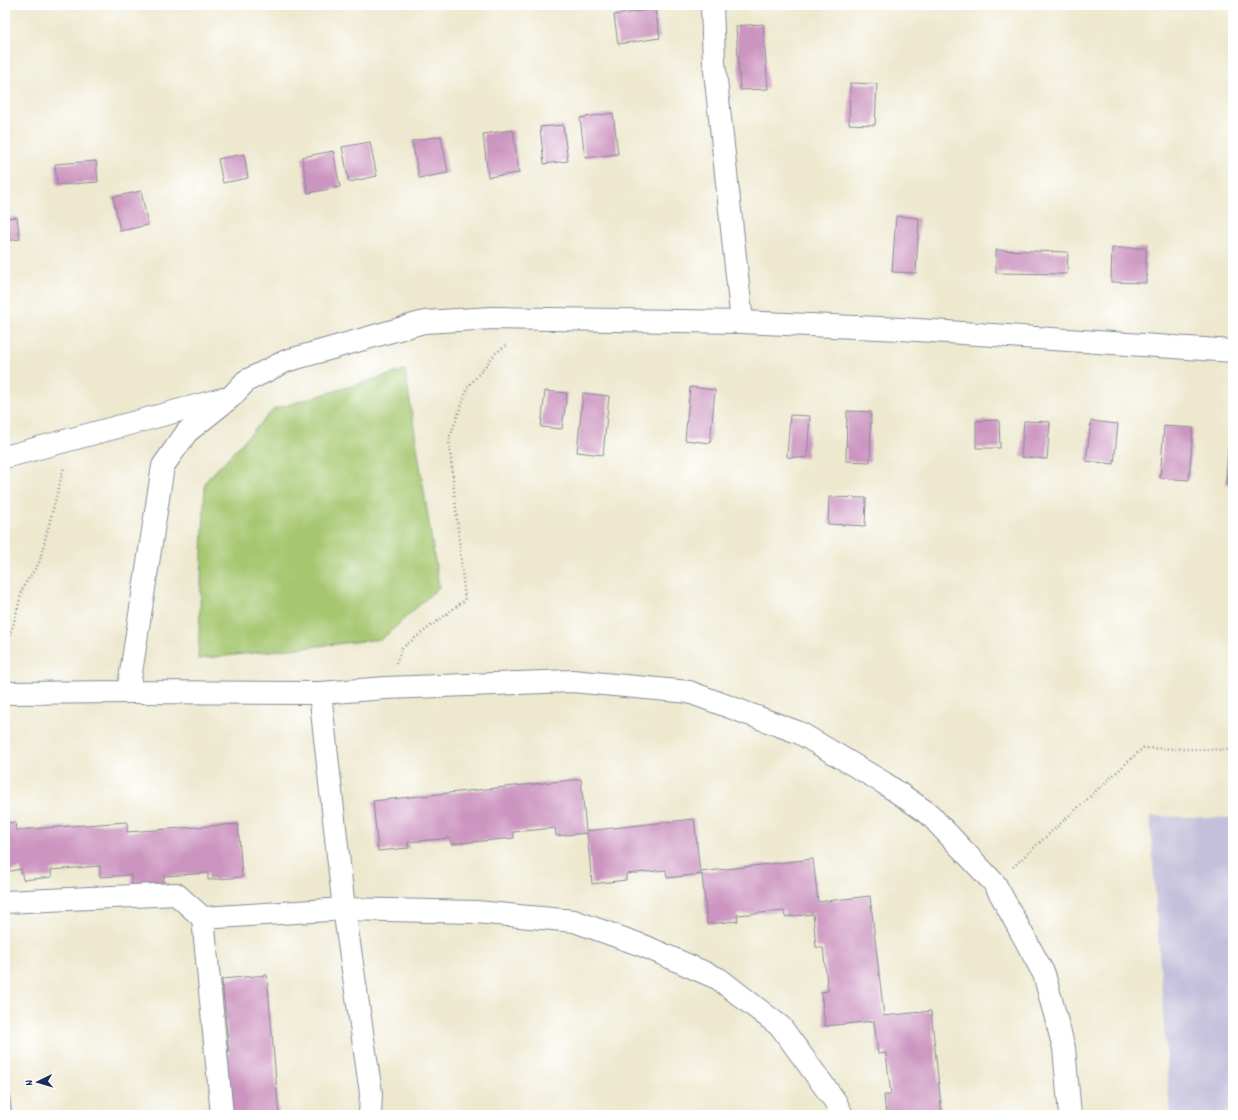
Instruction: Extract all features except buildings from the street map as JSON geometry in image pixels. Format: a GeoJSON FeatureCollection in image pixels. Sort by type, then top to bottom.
{"type":"FeatureCollection","features":[{"type":"Feature","properties":{"kind":"street"},"geometry":{"type":"LineString","coordinates":[[712,5],[714,62],[742,322]]}},
{"type":"Feature","properties":{"kind":"street"},"geometry":{"type":"LineString","coordinates":[[128,692],[163,466],[187,432],[232,397],[246,382],[286,360],[424,322],[492,318],[742,322],[902,329],[1233,351]]}},
{"type":"Feature","properties":{"kind":"street"},"geometry":{"type":"LineString","coordinates":[[5,457],[232,397]]}},
{"type":"Feature","properties":{"kind":"street"},"geometry":{"type":"LineString","coordinates":[[5,693],[320,693],[386,688],[572,681],[689,692],[800,733],[884,783],[929,814],[995,884],[1044,974],[1064,1048],[1070,1115]]}},
{"type":"Feature","properties":{"kind":"street"},"geometry":{"type":"LineString","coordinates":[[320,693],[344,909],[371,1094],[370,1115]]}},
{"type":"Feature","properties":{"kind":"street"},"geometry":{"type":"LineString","coordinates":[[5,902],[176,894],[203,918],[222,1115]]}},
{"type":"Feature","properties":{"kind":"street"},"geometry":{"type":"LineString","coordinates":[[203,918],[344,909],[476,912],[574,921],[644,946],[719,980],[781,1027],[835,1101],[842,1115]]}},
{"type":"Feature","properties":{"kind":"path"},"geometry":{"type":"LineString","coordinates":[[386,688],[402,648],[465,600],[449,439],[468,387],[496,353],[540,319]]}},
{"type":"Feature","properties":{"kind":"path"},"geometry":{"type":"LineString","coordinates":[[5,647],[13,626],[23,587],[39,563],[71,440]]}},
{"type":"Feature","properties":{"kind":"path"},"geometry":{"type":"LineString","coordinates":[[995,884],[1143,748],[1233,750]]}},
{"type":"Feature","properties":{"kind":"shaded area"},"geometry":{"type":"Polygon","coordinates":[[[1150,816],[1233,818],[1233,1115],[1170,1115],[1150,816]]]}},
{"type":"Feature","properties":{"kind":"green space"},"geometry":{"type":"Polygon","coordinates":[[[405,370],[439,587],[382,639],[198,659],[205,482],[274,409],[405,370]]]}}]}
